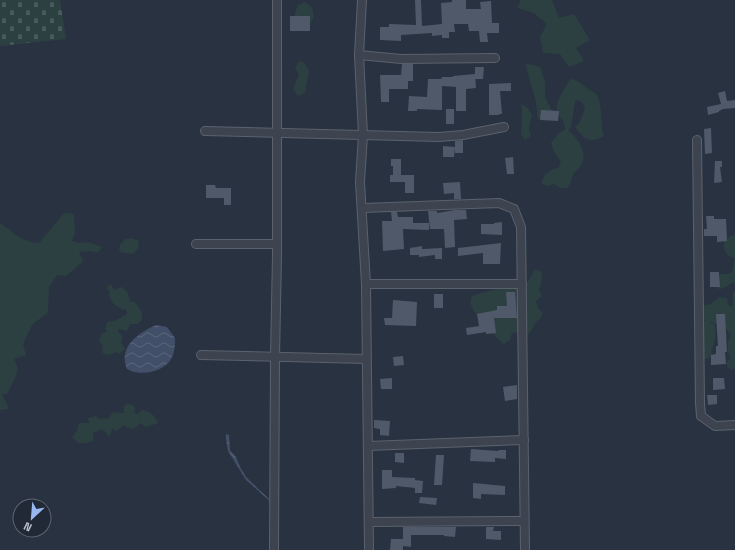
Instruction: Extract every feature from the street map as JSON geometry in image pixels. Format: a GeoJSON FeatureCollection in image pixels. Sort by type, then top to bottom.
{"type":"FeatureCollection","features":[{"type":"Feature","properties":{"kind":"street"},"geometry":{"type":"LineString","coordinates":[[274,550],[277,244],[277,0]]}},
{"type":"Feature","properties":{"kind":"street"},"geometry":{"type":"LineString","coordinates":[[362,0],[359,55],[363,135],[360,182],[366,284],[369,550]]}},
{"type":"Feature","properties":{"kind":"street"},"geometry":{"type":"LineString","coordinates":[[359,55],[401,59],[495,58]]}},
{"type":"Feature","properties":{"kind":"street"},"geometry":{"type":"LineString","coordinates":[[205,131],[439,137],[463,135],[504,127]]}},
{"type":"Feature","properties":{"kind":"street"},"geometry":{"type":"LineString","coordinates":[[697,140],[701,416],[715,426],[735,425]]}},
{"type":"Feature","properties":{"kind":"street"},"geometry":{"type":"LineString","coordinates":[[362,208],[499,203],[514,209],[522,227],[525,550]]}},
{"type":"Feature","properties":{"kind":"street"},"geometry":{"type":"LineString","coordinates":[[196,244],[277,244]]}},
{"type":"Feature","properties":{"kind":"street"},"geometry":{"type":"LineString","coordinates":[[366,284],[522,284]]}},
{"type":"Feature","properties":{"kind":"street"},"geometry":{"type":"LineString","coordinates":[[201,355],[366,358]]}},
{"type":"Feature","properties":{"kind":"street"},"geometry":{"type":"LineString","coordinates":[[368,446],[524,440]]}},
{"type":"Feature","properties":{"kind":"street"},"geometry":{"type":"LineString","coordinates":[[369,522],[524,521]]}},
{"type":"Feature","properties":{"kind":"green space"},"geometry":{"type":"Polygon","coordinates":[[[0,0],[60,0],[66,39],[0,46],[0,0]]]}},
{"type":"Feature","properties":{"kind":"green space"},"geometry":{"type":"Polygon","coordinates":[[[521,0],[552,0],[559,18],[574,14],[590,40],[576,48],[584,61],[569,67],[560,54],[543,53],[540,37],[547,24],[534,13],[517,8],[521,0]]]}},
{"type":"Feature","properties":{"kind":"green space"},"geometry":{"type":"Polygon","coordinates":[[[305,2],[312,7],[314,17],[310,24],[302,26],[295,21],[295,13],[298,5],[305,2]]]}},
{"type":"Feature","properties":{"kind":"green space"},"geometry":{"type":"Polygon","coordinates":[[[299,61],[304,63],[309,70],[305,93],[298,96],[293,89],[299,75],[295,68],[299,61]]]}},
{"type":"Feature","properties":{"kind":"green space"},"geometry":{"type":"Polygon","coordinates":[[[525,63],[540,67],[545,82],[545,98],[553,112],[538,119],[536,102],[525,63]]]}},
{"type":"Feature","properties":{"kind":"green space"},"geometry":{"type":"Polygon","coordinates":[[[570,79],[579,82],[598,96],[604,136],[591,140],[584,137],[578,131],[575,127],[580,122],[585,109],[582,102],[576,100],[571,128],[568,130],[578,141],[584,155],[580,166],[573,174],[571,182],[567,188],[560,188],[554,184],[547,186],[541,183],[547,173],[558,168],[561,162],[553,150],[551,143],[560,132],[565,130],[564,123],[557,110],[557,106],[559,98],[570,79]]]}},
{"type":"Feature","properties":{"kind":"green space"},"geometry":{"type":"Polygon","coordinates":[[[521,104],[528,108],[532,115],[529,129],[531,136],[525,140],[521,134],[521,104]]]}},
{"type":"Feature","properties":{"kind":"green space"},"geometry":{"type":"Polygon","coordinates":[[[64,213],[74,214],[75,233],[72,241],[79,243],[88,242],[102,247],[98,253],[91,251],[79,252],[83,261],[66,276],[57,275],[49,287],[48,312],[32,325],[23,344],[26,355],[14,359],[18,368],[16,376],[7,394],[2,394],[9,409],[0,410],[0,223],[18,236],[32,242],[39,243],[64,213]]]}},
{"type":"Feature","properties":{"kind":"green space"},"geometry":{"type":"Polygon","coordinates":[[[733,235],[735,236],[735,258],[727,254],[724,247],[724,241],[733,235]]]}},
{"type":"Feature","properties":{"kind":"green space"},"geometry":{"type":"Polygon","coordinates":[[[132,238],[139,241],[138,249],[133,254],[119,252],[120,245],[125,239],[132,238]]]}},
{"type":"Feature","properties":{"kind":"green space"},"geometry":{"type":"Polygon","coordinates":[[[735,258],[735,282],[718,289],[717,286],[720,274],[728,274],[732,272],[735,258]]]}},
{"type":"Feature","properties":{"kind":"green space"},"geometry":{"type":"Polygon","coordinates":[[[535,269],[542,272],[539,290],[542,296],[536,301],[538,308],[543,313],[526,336],[519,332],[512,333],[510,340],[504,344],[491,332],[476,314],[471,304],[472,296],[497,289],[522,287],[528,282],[535,269]]]}},
{"type":"Feature","properties":{"kind":"green space"},"geometry":{"type":"Polygon","coordinates":[[[111,284],[114,290],[122,287],[128,293],[130,302],[133,301],[140,309],[142,320],[137,324],[130,324],[127,331],[119,329],[118,332],[123,338],[121,342],[125,349],[119,354],[116,352],[107,355],[102,352],[103,345],[100,343],[99,339],[102,334],[107,332],[105,329],[107,322],[115,321],[127,314],[126,309],[124,310],[118,307],[111,300],[110,293],[107,289],[111,284]]]}},
{"type":"Feature","properties":{"kind":"green space"},"geometry":{"type":"Polygon","coordinates":[[[733,292],[735,292],[735,369],[731,370],[726,364],[728,360],[731,359],[728,352],[728,342],[731,335],[721,325],[699,318],[702,307],[709,305],[719,297],[727,298],[728,305],[732,307],[733,292]]]}},
{"type":"Feature","properties":{"kind":"green space"},"geometry":{"type":"Polygon","coordinates":[[[707,321],[715,325],[715,342],[711,350],[712,355],[709,359],[705,359],[701,356],[701,349],[704,348],[698,336],[699,322],[707,321]]]}},
{"type":"Feature","properties":{"kind":"green space"},"geometry":{"type":"Polygon","coordinates":[[[126,404],[133,405],[135,408],[134,412],[137,414],[142,410],[150,412],[158,423],[146,427],[140,423],[134,429],[126,427],[125,425],[116,431],[112,428],[110,437],[102,429],[93,433],[93,441],[86,443],[78,443],[72,437],[77,431],[79,423],[89,423],[88,418],[96,416],[100,420],[101,418],[108,419],[113,412],[124,413],[124,407],[126,404]]]}},
{"type":"Feature","properties":{"kind":"water"},"geometry":{"type":"Polygon","coordinates":[[[156,325],[167,327],[175,338],[175,346],[171,359],[165,366],[155,371],[140,373],[127,369],[125,354],[127,348],[131,342],[143,332],[156,325]]]}},
{"type":"Feature","properties":{"kind":"water"},"geometry":{"type":"Polygon","coordinates":[[[226,434],[229,435],[230,450],[236,457],[246,477],[269,499],[272,500],[272,503],[246,480],[228,451],[226,434]]]}},
{"type":"Feature","properties":{"kind":"building"},"geometry":{"type":"Polygon","coordinates":[[[415,0],[421,0],[422,26],[442,24],[441,3],[452,2],[452,0],[466,0],[466,9],[481,9],[480,2],[491,1],[492,23],[499,23],[499,33],[487,33],[488,42],[480,42],[479,31],[469,31],[468,24],[454,24],[455,32],[449,32],[449,38],[442,38],[442,35],[432,36],[432,33],[401,35],[401,41],[380,40],[380,27],[389,27],[389,24],[416,25],[415,0]]]}},
{"type":"Feature","properties":{"kind":"building"},"geometry":{"type":"Polygon","coordinates":[[[290,16],[310,16],[310,31],[290,31],[290,16]]]}},
{"type":"Feature","properties":{"kind":"building"},"geometry":{"type":"Polygon","coordinates":[[[402,64],[413,64],[413,81],[408,81],[408,89],[389,89],[389,102],[381,102],[380,75],[401,75],[402,64]]]}},
{"type":"Feature","properties":{"kind":"building"},"geometry":{"type":"Polygon","coordinates":[[[475,67],[484,67],[483,79],[475,79],[475,67]]]}},
{"type":"Feature","properties":{"kind":"building"},"geometry":{"type":"Polygon","coordinates":[[[475,74],[476,88],[466,89],[466,111],[456,111],[456,87],[442,86],[442,110],[417,109],[417,111],[408,111],[409,96],[427,97],[428,79],[441,79],[442,77],[475,74]]]}},
{"type":"Feature","properties":{"kind":"building"},"geometry":{"type":"Polygon","coordinates":[[[511,83],[511,91],[500,91],[502,114],[489,115],[489,84],[511,83]]]}},
{"type":"Feature","properties":{"kind":"building"},"geometry":{"type":"Polygon","coordinates":[[[725,91],[727,101],[735,100],[735,108],[723,109],[719,112],[708,115],[707,107],[721,104],[718,93],[725,91]]]}},
{"type":"Feature","properties":{"kind":"building"},"geometry":{"type":"Polygon","coordinates":[[[446,109],[454,109],[454,124],[446,124],[446,109]]]}},
{"type":"Feature","properties":{"kind":"building"},"geometry":{"type":"Polygon","coordinates":[[[541,110],[559,111],[558,121],[540,120],[541,110]]]}},
{"type":"Feature","properties":{"kind":"building"},"geometry":{"type":"Polygon","coordinates":[[[711,128],[712,153],[705,154],[704,129],[711,128]]]}},
{"type":"Feature","properties":{"kind":"building"},"geometry":{"type":"Polygon","coordinates":[[[463,140],[463,153],[455,153],[455,141],[463,140]]]}},
{"type":"Feature","properties":{"kind":"building"},"geometry":{"type":"Polygon","coordinates":[[[443,146],[455,147],[454,157],[443,157],[443,146]]]}},
{"type":"Feature","properties":{"kind":"building"},"geometry":{"type":"Polygon","coordinates":[[[513,157],[514,174],[507,174],[505,158],[513,157]]]}},
{"type":"Feature","properties":{"kind":"building"},"geometry":{"type":"Polygon","coordinates":[[[391,159],[401,159],[401,175],[414,175],[414,193],[405,193],[405,182],[390,182],[390,175],[393,175],[391,159]]]}},
{"type":"Feature","properties":{"kind":"building"},"geometry":{"type":"Polygon","coordinates":[[[715,161],[722,161],[722,167],[720,167],[722,182],[714,183],[715,161]]]}},
{"type":"Feature","properties":{"kind":"building"},"geometry":{"type":"Polygon","coordinates":[[[460,182],[461,199],[454,199],[454,193],[444,194],[443,183],[460,182]]]}},
{"type":"Feature","properties":{"kind":"building"},"geometry":{"type":"Polygon","coordinates":[[[206,185],[215,185],[216,188],[231,188],[231,205],[224,205],[224,198],[206,198],[206,185]]]}},
{"type":"Feature","properties":{"kind":"building"},"geometry":{"type":"Polygon","coordinates":[[[466,210],[467,219],[454,220],[455,247],[445,248],[444,229],[430,229],[428,211],[437,211],[437,213],[466,210]]]}},
{"type":"Feature","properties":{"kind":"building"},"geometry":{"type":"Polygon","coordinates":[[[391,212],[397,212],[398,217],[413,217],[413,223],[429,223],[429,230],[403,229],[404,249],[383,251],[382,221],[392,221],[391,212]]]}},
{"type":"Feature","properties":{"kind":"building"},"geometry":{"type":"Polygon","coordinates":[[[706,216],[714,216],[714,219],[726,219],[727,241],[717,242],[717,236],[704,236],[704,229],[707,229],[706,216]]]}},
{"type":"Feature","properties":{"kind":"building"},"geometry":{"type":"Polygon","coordinates":[[[502,222],[502,235],[481,234],[481,224],[494,224],[502,222]]]}},
{"type":"Feature","properties":{"kind":"building"},"geometry":{"type":"Polygon","coordinates":[[[501,243],[500,264],[483,264],[483,253],[458,256],[458,248],[501,243]]]}},
{"type":"Feature","properties":{"kind":"building"},"geometry":{"type":"Polygon","coordinates":[[[422,246],[422,249],[442,248],[442,259],[435,259],[435,255],[419,257],[419,255],[410,255],[410,248],[422,246]]]}},
{"type":"Feature","properties":{"kind":"building"},"geometry":{"type":"Polygon","coordinates":[[[710,272],[719,272],[720,287],[710,287],[710,272]]]}},
{"type":"Feature","properties":{"kind":"building"},"geometry":{"type":"Polygon","coordinates":[[[506,292],[515,292],[517,318],[494,318],[496,333],[486,334],[486,332],[467,335],[466,328],[479,326],[477,314],[497,310],[497,306],[507,306],[506,292]]]}},
{"type":"Feature","properties":{"kind":"building"},"geometry":{"type":"Polygon","coordinates":[[[434,294],[443,294],[443,308],[434,308],[434,294]]]}},
{"type":"Feature","properties":{"kind":"building"},"geometry":{"type":"Polygon","coordinates":[[[393,300],[417,302],[416,326],[385,325],[384,318],[392,318],[393,300]]]}},
{"type":"Feature","properties":{"kind":"building"},"geometry":{"type":"Polygon","coordinates":[[[716,314],[725,314],[727,352],[725,352],[726,364],[711,365],[711,355],[716,354],[716,346],[718,346],[716,314]]]}},
{"type":"Feature","properties":{"kind":"building"},"geometry":{"type":"Polygon","coordinates":[[[403,356],[404,365],[394,366],[393,357],[403,356]]]}},
{"type":"Feature","properties":{"kind":"building"},"geometry":{"type":"Polygon","coordinates":[[[392,378],[392,389],[381,389],[380,379],[392,378]]]}},
{"type":"Feature","properties":{"kind":"building"},"geometry":{"type":"Polygon","coordinates":[[[713,378],[724,378],[725,389],[713,390],[713,378]]]}},
{"type":"Feature","properties":{"kind":"building"},"geometry":{"type":"Polygon","coordinates":[[[517,385],[517,399],[505,401],[503,387],[517,385]]]}},
{"type":"Feature","properties":{"kind":"building"},"geometry":{"type":"Polygon","coordinates":[[[707,395],[717,395],[717,404],[708,405],[707,395]]]}},
{"type":"Feature","properties":{"kind":"building"},"geometry":{"type":"Polygon","coordinates":[[[374,420],[390,421],[389,436],[380,435],[380,429],[374,428],[374,420]]]}},
{"type":"Feature","properties":{"kind":"building"},"geometry":{"type":"Polygon","coordinates":[[[471,449],[498,451],[506,450],[506,459],[495,458],[495,462],[470,461],[471,449]]]}},
{"type":"Feature","properties":{"kind":"building"},"geometry":{"type":"Polygon","coordinates":[[[395,453],[404,453],[404,463],[395,462],[395,453]]]}},
{"type":"Feature","properties":{"kind":"building"},"geometry":{"type":"Polygon","coordinates":[[[436,455],[444,455],[442,485],[434,485],[436,455]]]}},
{"type":"Feature","properties":{"kind":"building"},"geometry":{"type":"Polygon","coordinates":[[[382,470],[392,470],[392,477],[415,478],[415,480],[423,481],[422,493],[415,493],[415,488],[396,486],[396,488],[382,489],[382,470]]]}},
{"type":"Feature","properties":{"kind":"building"},"geometry":{"type":"Polygon","coordinates":[[[473,483],[505,486],[505,495],[481,494],[481,499],[473,498],[473,483]]]}},
{"type":"Feature","properties":{"kind":"building"},"geometry":{"type":"Polygon","coordinates":[[[420,497],[437,498],[436,505],[419,503],[420,497]]]}},
{"type":"Feature","properties":{"kind":"building"},"geometry":{"type":"Polygon","coordinates":[[[403,527],[456,527],[455,537],[444,535],[411,535],[411,547],[403,546],[403,550],[390,550],[391,539],[403,539],[403,527]]]}},
{"type":"Feature","properties":{"kind":"building"},"geometry":{"type":"Polygon","coordinates":[[[486,527],[494,527],[493,531],[501,531],[501,540],[486,539],[486,527]]]}}]}
